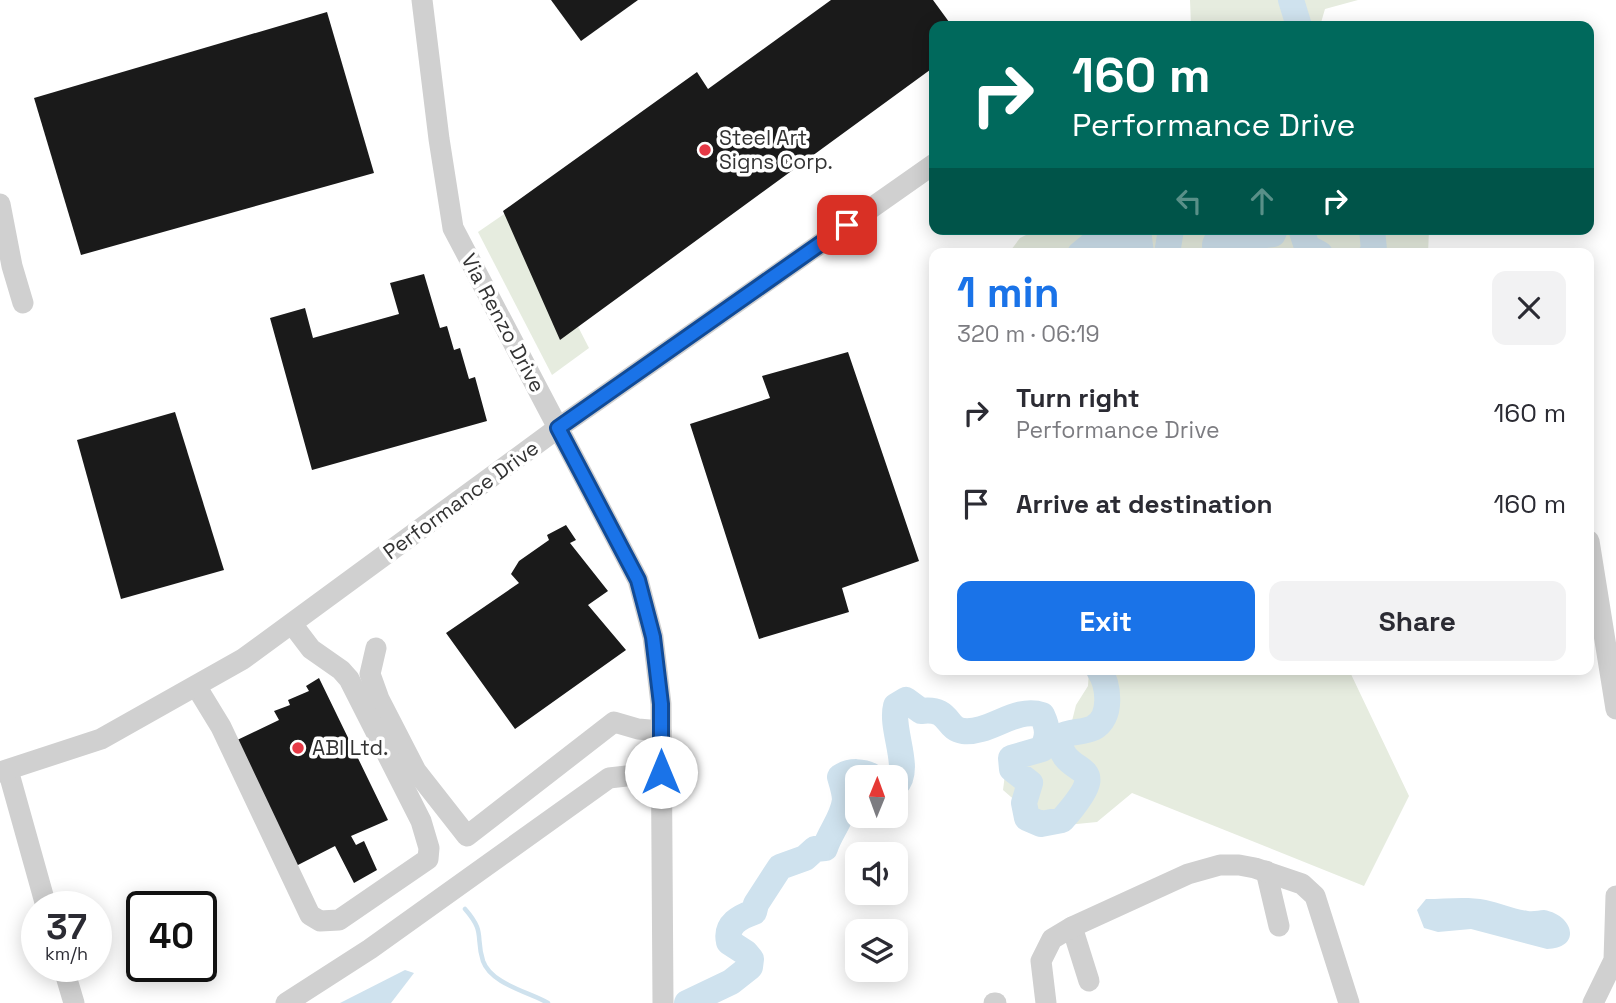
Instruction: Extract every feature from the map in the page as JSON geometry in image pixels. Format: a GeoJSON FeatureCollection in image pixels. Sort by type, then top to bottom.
{"type":"FeatureCollection","features":[{"type":"Feature","properties":{"kind":"street","name":"Via Renzo Drive"},"geometry":{"type":"LineString","coordinates":[[422,0],[453,228],[638,580],[653,637],[661,704],[663,1003]]}},
{"type":"Feature","properties":{"kind":"street","name":"Performance Drive"},"geometry":{"type":"LineString","coordinates":[[4,771],[101,739],[243,659],[558,428],[929,167]]}},
{"type":"Feature","properties":{"kind":"street"},"geometry":{"type":"LineString","coordinates":[[0,204],[12,266],[23,303]]}},
{"type":"Feature","properties":{"kind":"street"},"geometry":{"type":"LineString","coordinates":[[1594,572],[1616,709]]}},
{"type":"Feature","properties":{"kind":"street"},"geometry":{"type":"LineString","coordinates":[[196,686],[221,727],[310,915],[328,923],[339,920],[428,859],[429,848],[421,821],[349,679],[341,670],[311,649],[292,624]]}},
{"type":"Feature","properties":{"kind":"street"},"geometry":{"type":"LineString","coordinates":[[376,648],[370,674],[379,699],[416,771],[467,836],[614,722],[638,729],[661,731]]}},
{"type":"Feature","properties":{"kind":"street"},"geometry":{"type":"LineString","coordinates":[[4,771],[41,891]]}},
{"type":"Feature","properties":{"kind":"street"},"geometry":{"type":"LineString","coordinates":[[286,1003],[370,949],[609,778],[661,772]]}},
{"type":"Feature","properties":{"kind":"street"},"geometry":{"type":"LineString","coordinates":[[1046,1003],[1041,961],[1052,939],[1072,927],[1188,874],[1220,865],[1239,865],[1302,884],[1315,896],[1349,1003]]}},
{"type":"Feature","properties":{"kind":"street"},"geometry":{"type":"LineString","coordinates":[[1266,871],[1279,926]]}},
{"type":"Feature","properties":{"kind":"street"},"geometry":{"type":"LineString","coordinates":[[1593,1003],[1614,960],[1616,896]]}},
{"type":"Feature","properties":{"kind":"street"},"geometry":{"type":"LineString","coordinates":[[1072,927],[1090,981]]}},
{"type":"Feature","properties":{"kind":"street"},"geometry":{"type":"LineString","coordinates":[[68,982],[74,1003]]}},
{"type":"Feature","properties":{"kind":"shaded area"},"geometry":{"type":"Polygon","coordinates":[[[1190,0],[1358,0],[1325,9],[1321,21],[1191,21],[1190,0]]]}},
{"type":"Feature","properties":{"kind":"shaded area"},"geometry":{"type":"Polygon","coordinates":[[[516,206],[589,348],[552,375],[478,232],[516,206]]]}},
{"type":"Feature","properties":{"kind":"shaded area"},"geometry":{"type":"Polygon","coordinates":[[[1026,235],[1429,235],[1428,248],[1012,248],[1026,235]]]}},
{"type":"Feature","properties":{"kind":"shaded area"},"geometry":{"type":"Polygon","coordinates":[[[1089,675],[1351,675],[1409,796],[1364,886],[1132,793],[1097,822],[1046,827],[1003,790],[1007,759],[1021,750],[1051,748],[1068,737],[1076,705],[1088,686],[1089,675]]]}},
{"type":"Feature","properties":{"kind":"water"},"geometry":{"type":"Polygon","coordinates":[[[1426,899],[1479,899],[1522,910],[1544,910],[1562,918],[1570,931],[1569,938],[1558,947],[1547,949],[1471,929],[1438,932],[1424,928],[1417,910],[1426,899]]]}},
{"type":"Feature","properties":{"kind":"water"},"geometry":{"type":"Polygon","coordinates":[[[405,970],[414,973],[391,1003],[340,1003],[405,970]]]}},
{"type":"Feature","properties":{"kind":"building"},"geometry":{"type":"Polygon","coordinates":[[[551,0],[638,0],[581,41],[551,0]]]}},
{"type":"Feature","properties":{"kind":"building","name":"Steel Art Signs Corp."},"geometry":{"type":"Polygon","coordinates":[[[831,0],[933,0],[948,21],[929,21],[929,71],[560,340],[503,211],[697,72],[708,89],[831,0]]]}},
{"type":"Feature","properties":{"kind":"building"},"geometry":{"type":"Polygon","coordinates":[[[327,12],[374,173],[81,255],[34,98],[327,12]]]}},
{"type":"Feature","properties":{"kind":"building"},"geometry":{"type":"Polygon","coordinates":[[[424,274],[440,328],[447,326],[454,350],[460,348],[469,379],[475,377],[487,421],[312,470],[270,318],[305,308],[313,338],[399,314],[390,283],[424,274]]]}},
{"type":"Feature","properties":{"kind":"building"},"geometry":{"type":"Polygon","coordinates":[[[848,352],[919,561],[842,588],[849,612],[759,639],[690,424],[770,398],[762,376],[848,352]]]}},
{"type":"Feature","properties":{"kind":"building"},"geometry":{"type":"Polygon","coordinates":[[[175,412],[224,570],[121,599],[77,440],[175,412]]]}},
{"type":"Feature","properties":{"kind":"building"},"geometry":{"type":"Polygon","coordinates":[[[566,525],[576,540],[570,543],[608,591],[588,605],[626,650],[515,729],[446,633],[519,583],[511,574],[519,561],[549,540],[547,535],[566,525]]]}},
{"type":"Feature","properties":{"kind":"building"},"geometry":{"type":"Polygon","coordinates":[[[319,678],[388,820],[351,836],[356,845],[364,841],[377,870],[354,883],[335,846],[296,866],[233,742],[279,720],[274,711],[290,705],[288,700],[309,691],[306,686],[319,678]]]}},
{"type":"Feature","properties":{"kind":"waterway"},"geometry":{"type":"LineString","coordinates":[[1291,0],[1297,21]]}},
{"type":"Feature","properties":{"kind":"waterway"},"geometry":{"type":"LineString","coordinates":[[1087,248],[1103,235]]}},
{"type":"Feature","properties":{"kind":"waterway"},"geometry":{"type":"LineString","coordinates":[[1103,235],[1115,240],[1117,248]]}},
{"type":"Feature","properties":{"kind":"waterway"},"geometry":{"type":"LineString","coordinates":[[1139,235],[1140,248]]}},
{"type":"Feature","properties":{"kind":"waterway"},"geometry":{"type":"LineString","coordinates":[[1168,248],[1170,235]]}},
{"type":"Feature","properties":{"kind":"waterway"},"geometry":{"type":"LineString","coordinates":[[1215,248],[1215,243],[1222,235]]}},
{"type":"Feature","properties":{"kind":"waterway"},"geometry":{"type":"LineString","coordinates":[[1222,235],[1244,238],[1266,235]]}},
{"type":"Feature","properties":{"kind":"waterway"},"geometry":{"type":"LineString","coordinates":[[1303,235],[1309,248]]}},
{"type":"Feature","properties":{"kind":"waterway"},"geometry":{"type":"LineString","coordinates":[[1373,235],[1374,248]]}},
{"type":"Feature","properties":{"kind":"waterway"},"geometry":{"type":"LineString","coordinates":[[902,765],[895,715],[896,706],[906,700],[921,711],[938,712],[963,731],[983,729],[1022,714],[1042,715],[1047,732],[1042,749],[1011,758],[1012,769],[1030,783],[1024,803],[1027,818],[1041,824],[1062,820],[1079,799],[1086,786],[1087,777],[1068,760],[1062,751],[1059,737],[1093,728],[1104,717],[1107,692],[1102,675]]}},
{"type":"Feature","properties":{"kind":"waterway"},"geometry":{"type":"LineString","coordinates":[[845,774],[840,777],[845,797]]}},
{"type":"Feature","properties":{"kind":"waterway"},"geometry":{"type":"LineString","coordinates":[[687,1003],[731,982],[750,967],[751,959],[746,953],[729,942],[731,926],[754,912],[756,904],[780,867],[805,858],[815,849],[825,848],[844,807],[845,797]]}},
{"type":"Feature","properties":{"kind":"waterway"},"geometry":{"type":"LineString","coordinates":[[465,909],[478,929],[481,953],[487,969],[502,981],[548,1003]]}},
{"type":"Feature","properties":{"kind":"place","name":"Steel Art Signs Corp."},"geometry":{"type":"Point","coordinates":[705,150]}},
{"type":"Feature","properties":{"kind":"place","name":"ABI Ltd."},"geometry":{"type":"Point","coordinates":[298,748]}},
{"type":"Feature","properties":{"kind":"route"},"geometry":{"type":"LineString","coordinates":[[661,772],[661,704],[653,637],[638,580],[558,428],[847,225]]}}]}
